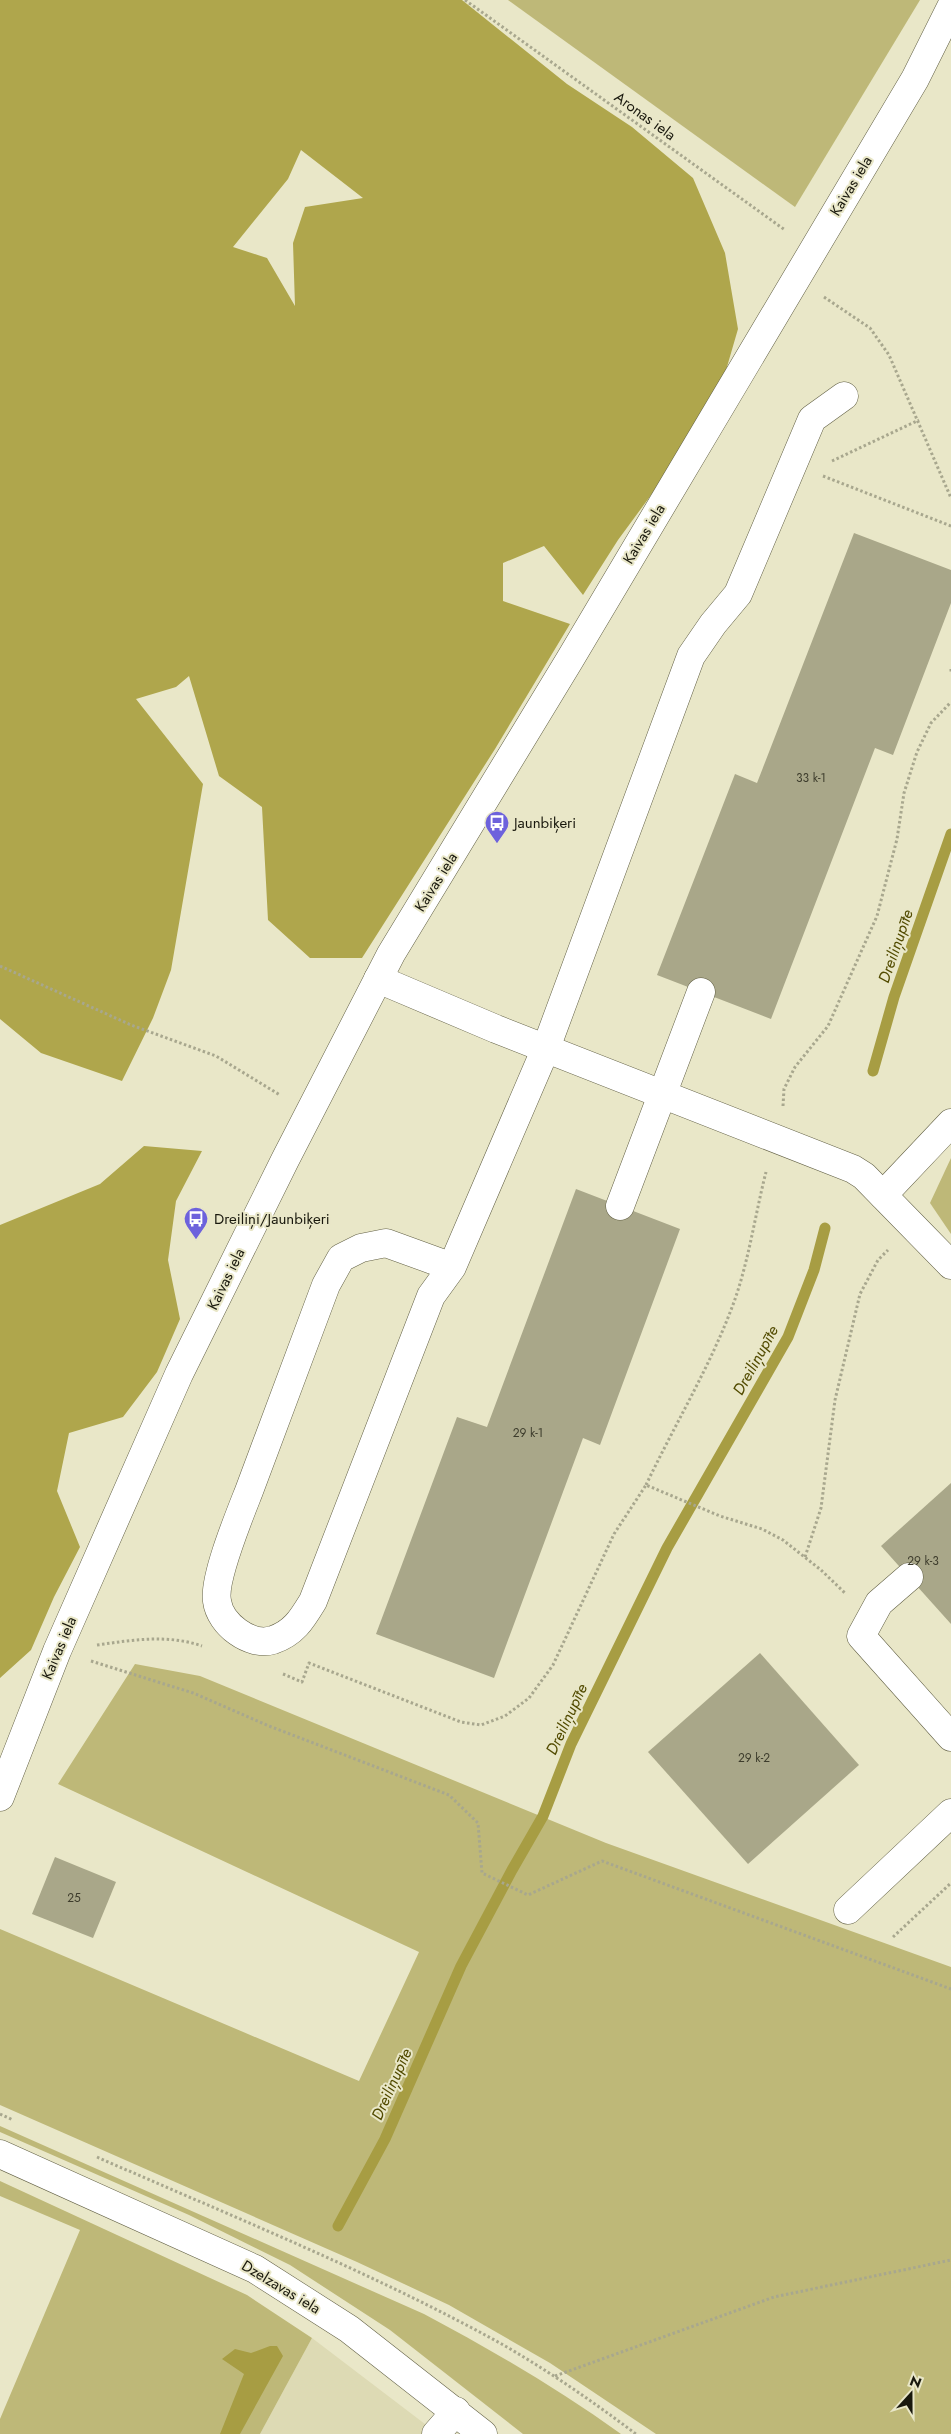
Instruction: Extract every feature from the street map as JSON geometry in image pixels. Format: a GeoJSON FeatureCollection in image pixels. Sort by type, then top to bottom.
{"type":"FeatureCollection","features":[{"type":"Feature","properties":{"kind":"street","name":"Kaivas iela"},"geometry":{"type":"LineString","coordinates":[[0,1797],[57,1651],[179,1374],[285,1160],[391,954],[564,670],[915,79],[951,6]]}},
{"type":"Feature","properties":{"kind":"street"},"geometry":{"type":"LineString","coordinates":[[452,1267],[386,1242],[361,1248],[341,1258],[326,1285],[232,1536],[219,1580],[216,1601],[227,1623],[239,1632],[254,1640],[270,1641],[287,1635],[300,1623],[313,1602],[431,1296],[452,1267],[546,1048],[691,656],[738,594],[802,468],[812,420],[844,396]]}},
{"type":"Feature","properties":{"kind":"street"},"geometry":{"type":"LineString","coordinates":[[378,980],[662,1095],[853,1169],[864,1176],[951,1265]]}},
{"type":"Feature","properties":{"kind":"street"},"geometry":{"type":"LineString","coordinates":[[620,1206],[701,992]]}},
{"type":"Feature","properties":{"kind":"street"},"geometry":{"type":"LineString","coordinates":[[882,1195],[951,1123]]}},
{"type":"Feature","properties":{"kind":"street"},"geometry":{"type":"LineString","coordinates":[[909,1576],[879,1603],[861,1636],[951,1737]]}},
{"type":"Feature","properties":{"kind":"street"},"geometry":{"type":"LineString","coordinates":[[848,1910],[951,1813]]}},
{"type":"Feature","properties":{"kind":"street","name":"Dzelzavas iela"},"geometry":{"type":"LineString","coordinates":[[0,2154],[255,2269],[349,2329],[483,2434]]}},
{"type":"Feature","properties":{"kind":"street"},"geometry":{"type":"LineString","coordinates":[[436,2434],[456,2411]]}},
{"type":"Feature","properties":{"kind":"path","name":"Aronas iela"},"geometry":{"type":"LineString","coordinates":[[464,0],[812,250]]}},
{"type":"Feature","properties":{"kind":"path"},"geometry":{"type":"LineString","coordinates":[[796,277],[870,328],[889,355],[919,420],[951,498]]}},
{"type":"Feature","properties":{"kind":"path"},"geometry":{"type":"LineString","coordinates":[[802,468],[919,420]]}},
{"type":"Feature","properties":{"kind":"path"},"geometry":{"type":"LineString","coordinates":[[802,468],[951,526]]}},
{"type":"Feature","properties":{"kind":"path"},"geometry":{"type":"LineString","coordinates":[[278,1672],[302,1682],[309,1663],[461,1722],[481,1724],[505,1716],[529,1698],[553,1665],[614,1534],[646,1485],[716,1344],[734,1302],[774,1138],[782,1119],[784,1089],[795,1067],[828,1026],[877,916],[897,839],[904,793],[917,752],[931,723],[951,702]]}},
{"type":"Feature","properties":{"kind":"path"},"geometry":{"type":"LineString","coordinates":[[0,966],[131,1025],[216,1056],[310,1114]]}},
{"type":"Feature","properties":{"kind":"path"},"geometry":{"type":"LineString","coordinates":[[805,1557],[821,1508],[835,1400],[860,1294],[878,1260],[891,1248]]}},
{"type":"Feature","properties":{"kind":"path"},"geometry":{"type":"LineString","coordinates":[[646,1485],[720,1516],[762,1529],[783,1540],[805,1557],[859,1606],[861,1636]]}},
{"type":"Feature","properties":{"kind":"path"},"geometry":{"type":"LineString","coordinates":[[57,1651],[150,1639],[181,1639],[207,1648]]}},
{"type":"Feature","properties":{"kind":"path"},"geometry":{"type":"LineString","coordinates":[[57,1651],[194,1693],[269,1726],[448,1795],[478,1823],[482,1873],[528,1895],[602,1861],[951,1989]]}},
{"type":"Feature","properties":{"kind":"path"},"geometry":{"type":"LineString","coordinates":[[893,1938],[951,1883]]}},
{"type":"Feature","properties":{"kind":"path"},"geometry":{"type":"LineString","coordinates":[[0,2114],[18,2122]]}},
{"type":"Feature","properties":{"kind":"path"},"geometry":{"type":"LineString","coordinates":[[91,2155],[389,2285],[499,2343],[554,2377],[636,2434]]}},
{"type":"Feature","properties":{"kind":"path"},"geometry":{"type":"LineString","coordinates":[[554,2377],[774,2297],[951,2260]]}},
{"type":"Feature","properties":{"kind":"shaded area"},"geometry":{"type":"Polygon","coordinates":[[[0,0],[462,0],[567,84],[632,127],[693,178],[725,253],[738,329],[715,408],[618,540],[583,595],[544,546],[503,563],[503,601],[570,624],[495,749],[362,958],[310,958],[268,920],[262,807],[219,776],[189,676],[176,687],[136,699],[203,784],[171,970],[153,1018],[122,1081],[41,1053],[0,1019],[0,0]],[[301,150],[288,179],[233,247],[267,258],[295,306],[293,243],[305,207],[363,198],[301,150]]]}},
{"type":"Feature","properties":{"kind":"shaded area"},"geometry":{"type":"Polygon","coordinates":[[[508,0],[920,0],[795,207],[508,0]]]}},
{"type":"Feature","properties":{"kind":"shaded area"},"geometry":{"type":"Polygon","coordinates":[[[144,1146],[202,1151],[176,1201],[168,1260],[180,1319],[157,1372],[123,1417],[69,1433],[57,1491],[80,1547],[54,1597],[31,1650],[0,1678],[0,1225],[100,1184],[144,1146]]]}},
{"type":"Feature","properties":{"kind":"shaded area"},"geometry":{"type":"Polygon","coordinates":[[[951,1158],[951,1234],[930,1203],[951,1158]]]}},
{"type":"Feature","properties":{"kind":"shaded area"},"geometry":{"type":"Polygon","coordinates":[[[135,1664],[200,1676],[606,1843],[951,1967],[951,2434],[656,2434],[550,2363],[449,2305],[357,2262],[0,2105],[0,1929],[359,2081],[419,1952],[58,1784],[135,1664]]]}},
{"type":"Feature","properties":{"kind":"shaded area"},"geometry":{"type":"Polygon","coordinates":[[[0,2126],[424,2314],[524,2371],[573,2401],[621,2434],[523,2434],[390,2330],[290,2265],[189,2215],[0,2132],[0,2126]]]}},
{"type":"Feature","properties":{"kind":"shaded area"},"geometry":{"type":"Polygon","coordinates":[[[0,2181],[247,2295],[312,2338],[260,2434],[0,2434],[0,2419],[80,2230],[0,2196],[0,2181]]]}},
{"type":"Feature","properties":{"kind":"shaded area"},"geometry":{"type":"Polygon","coordinates":[[[312,2338],[438,2434],[260,2434],[312,2338]]]}},
{"type":"Feature","properties":{"kind":"shaded area"},"geometry":{"type":"Polygon","coordinates":[[[270,2346],[277,2346],[283,2356],[240,2434],[220,2434],[244,2374],[222,2359],[235,2349],[251,2353],[270,2346]]]}},
{"type":"Feature","properties":{"kind":"building"},"geometry":{"type":"Polygon","coordinates":[[[854,533],[951,570],[951,603],[893,755],[875,748],[771,1019],[657,975],[735,774],[757,783],[854,533]]]}},
{"type":"Feature","properties":{"kind":"building"},"geometry":{"type":"Polygon","coordinates":[[[576,1189],[680,1229],[600,1445],[583,1438],[494,1678],[376,1634],[457,1417],[487,1427],[576,1189]]]}},
{"type":"Feature","properties":{"kind":"building"},"geometry":{"type":"Polygon","coordinates":[[[951,1483],[951,1624],[881,1546],[951,1483]]]}},
{"type":"Feature","properties":{"kind":"building"},"geometry":{"type":"Polygon","coordinates":[[[760,1653],[859,1765],[748,1864],[648,1752],[760,1653]]]}},
{"type":"Feature","properties":{"kind":"building"},"geometry":{"type":"Polygon","coordinates":[[[55,1857],[116,1882],[93,1938],[32,1914],[55,1857]]]}},
{"type":"Feature","properties":{"kind":"waterway","name":"Dreiliņupīte"},"geometry":{"type":"LineString","coordinates":[[873,1071],[894,997],[951,834]]}},
{"type":"Feature","properties":{"kind":"waterway","name":"Dreiliņupīte"},"geometry":{"type":"LineString","coordinates":[[338,2226],[385,2139],[461,1966],[543,1816],[571,1744],[667,1548],[788,1337],[814,1270],[825,1228]]}},
{"type":"Feature","properties":{"kind":"place","name":"Jaunbiķeri"},"geometry":{"type":"Point","coordinates":[497,844]}},
{"type":"Feature","properties":{"kind":"place","name":"Dreiliņi/Jaunbiķeri"},"geometry":{"type":"Point","coordinates":[196,1240]}}]}
